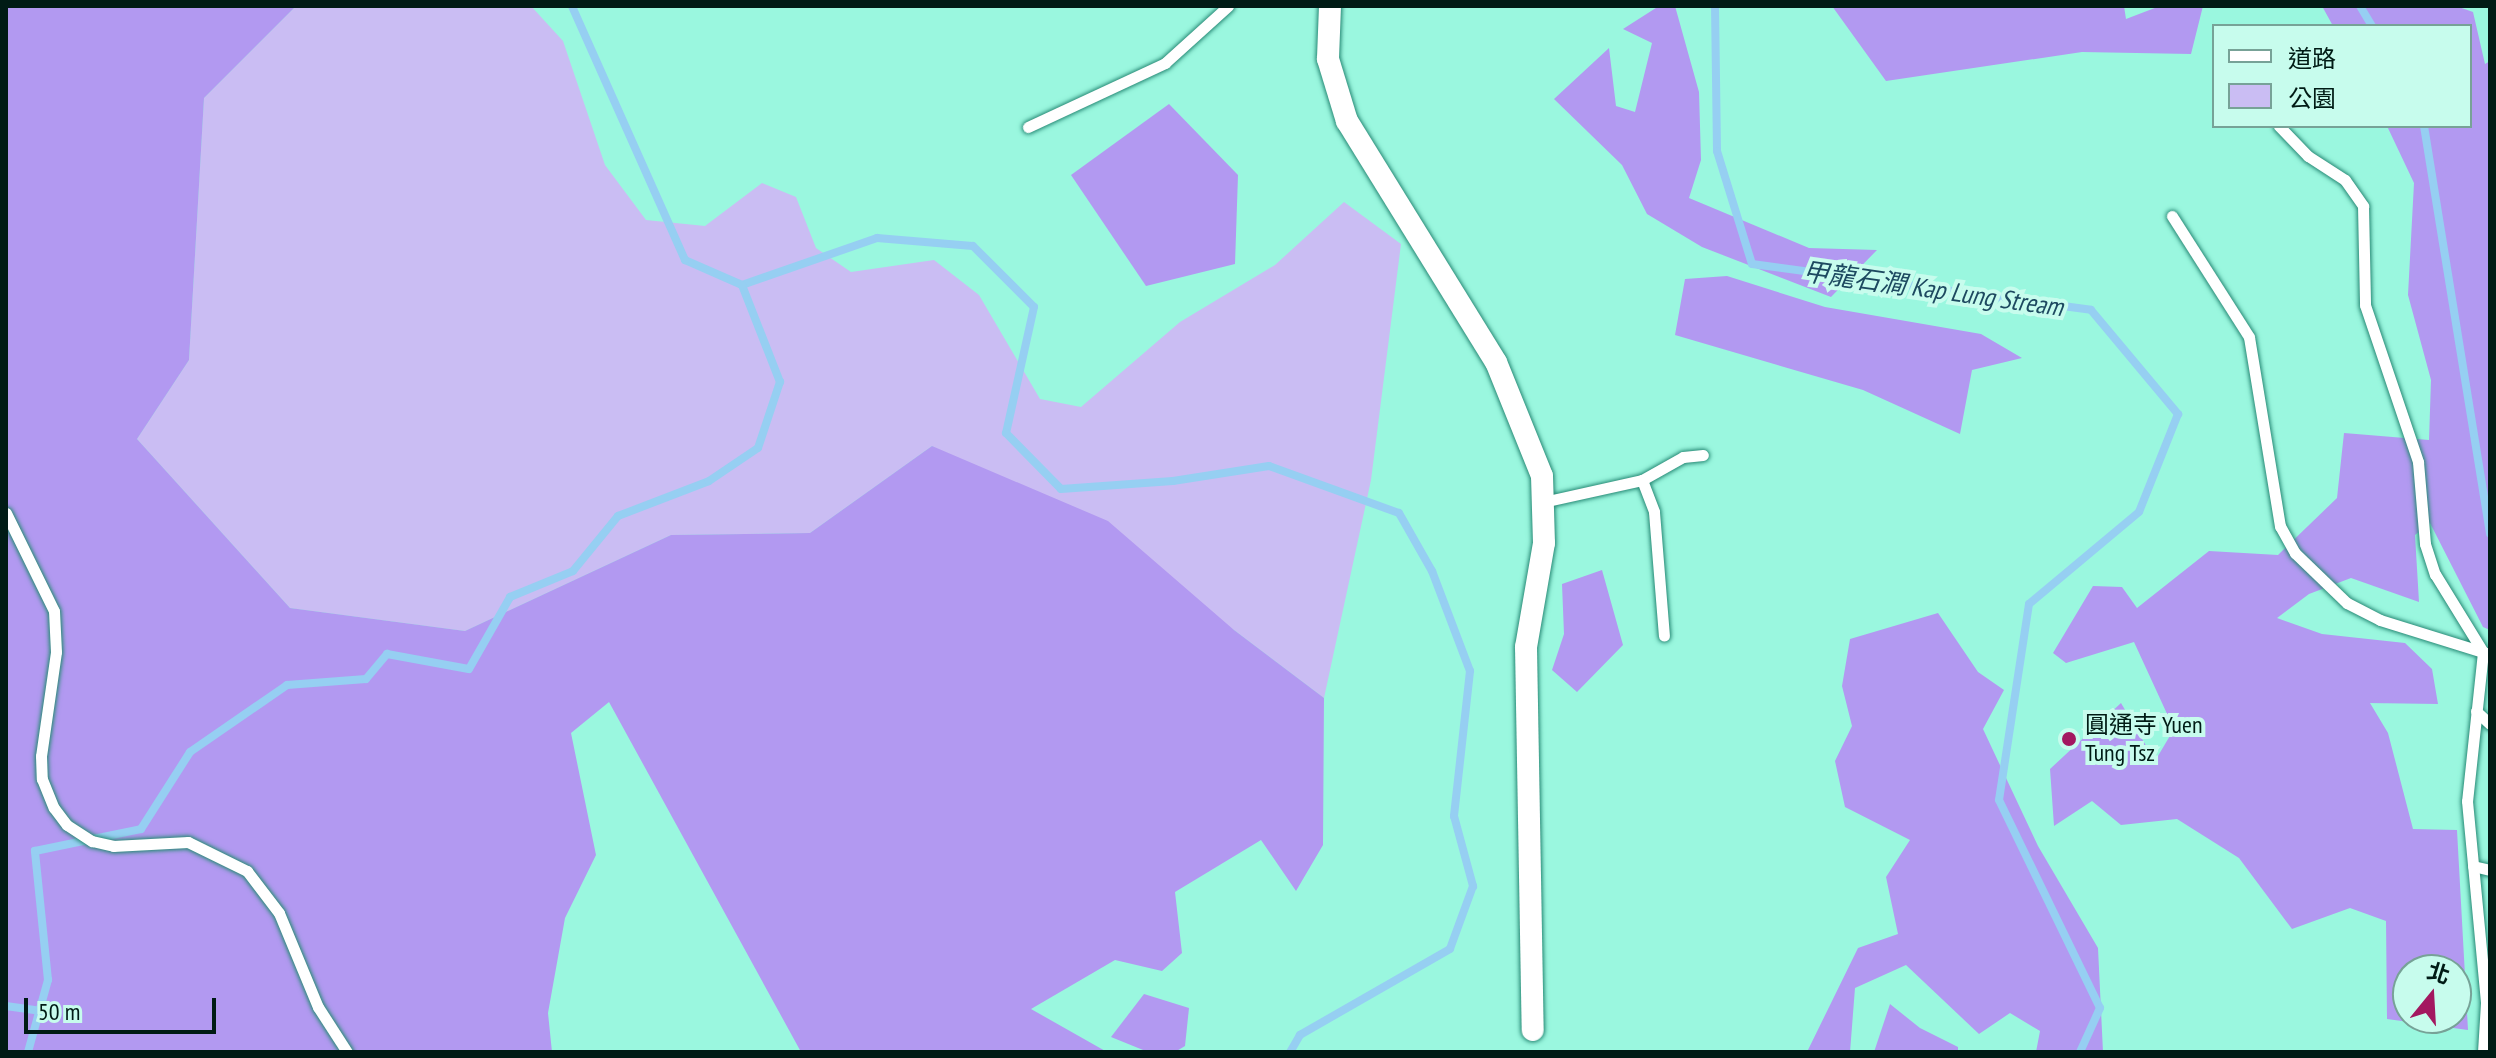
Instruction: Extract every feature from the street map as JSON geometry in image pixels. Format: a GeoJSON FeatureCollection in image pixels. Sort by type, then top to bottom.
{"type":"FeatureCollection","features":[{"type":"Feature","properties":{"kind":"street"},"geometry":{"type":"LineString","coordinates":[[1330,6],[1328,59],[1347,121],[1496,362],[1542,476],[1544,543],[1526,647],[1533,1030]]}},
{"type":"Feature","properties":{"kind":"lane"},"geometry":{"type":"LineString","coordinates":[[1028,127],[1165,63],[1228,6]]}},
{"type":"Feature","properties":{"kind":"lane"},"geometry":{"type":"LineString","coordinates":[[2281,128],[2308,156],[2345,180],[2363,206],[2365,305],[2418,462],[2425,544],[2435,574],[2487,654],[2476,711],[2467,801],[2486,1003],[2483,1052]]}},
{"type":"Feature","properties":{"kind":"lane"},"geometry":{"type":"LineString","coordinates":[[2172,216],[2249,337],[2280,526],[2295,553],[2347,603],[2369,615],[2487,654]]}},
{"type":"Feature","properties":{"kind":"lane"},"geometry":{"type":"LineString","coordinates":[[1543,502],[1642,480],[1683,457],[1703,455]]}},
{"type":"Feature","properties":{"kind":"lane"},"geometry":{"type":"LineString","coordinates":[[1642,480],[1654,512],[1664,636]]}},
{"type":"Feature","properties":{"kind":"lane"},"geometry":{"type":"LineString","coordinates":[[6,513],[44,581],[56,620],[41,742],[42,779],[60,817],[88,839],[113,846],[188,842],[247,871],[279,913],[318,1007],[347,1052]]}},
{"type":"Feature","properties":{"kind":"lane"},"geometry":{"type":"LineString","coordinates":[[2476,711],[2490,724]]}},
{"type":"Feature","properties":{"kind":"lane"},"geometry":{"type":"LineString","coordinates":[[2473,866],[2490,870]]}},
{"type":"Feature","properties":{"kind":"green space"},"geometry":{"type":"Polygon","coordinates":[[[296,6],[531,6],[563,41],[605,165],[646,220],[705,226],[762,183],[796,197],[816,248],[851,272],[934,260],[979,295],[1040,399],[1081,407],[1180,322],[1275,265],[1344,202],[1401,244],[1371,480],[1324,698],[1234,630],[932,446],[810,533],[671,535],[465,631],[290,608],[137,439],[189,360],[204,98],[296,6]]]}},
{"type":"Feature","properties":{"kind":"shaded area"},"geometry":{"type":"Polygon","coordinates":[[[6,6],[296,6],[204,98],[189,360],[137,439],[290,608],[465,631],[671,535],[810,533],[932,446],[1108,521],[1234,630],[1324,698],[1323,845],[1296,891],[1261,840],[1175,892],[1182,953],[1162,971],[1115,960],[1031,1009],[1107,1052],[801,1052],[609,702],[571,733],[596,855],[565,918],[548,1013],[552,1052],[6,1052],[6,6]]]}},
{"type":"Feature","properties":{"kind":"shaded area"},"geometry":{"type":"Polygon","coordinates":[[[1659,6],[1675,6],[1699,92],[1701,160],[1689,198],[1809,248],[1877,250],[1831,297],[1702,247],[1647,214],[1622,165],[1554,99],[1609,48],[1616,106],[1635,112],[1652,43],[1623,29],[1659,6]]]}},
{"type":"Feature","properties":{"kind":"shaded area"},"geometry":{"type":"Polygon","coordinates":[[[1832,6],[2124,6],[2126,19],[2160,6],[2203,6],[2191,54],[2082,52],[1886,81],[1832,6]]]}},
{"type":"Feature","properties":{"kind":"shaded area"},"geometry":{"type":"Polygon","coordinates":[[[2322,6],[2456,6],[2473,12],[2485,64],[2490,61],[2490,630],[2483,627],[2430,523],[2415,535],[2419,602],[2351,578],[2309,594],[2277,618],[2322,634],[2405,643],[2432,669],[2438,704],[2370,703],[2388,733],[2413,829],[2457,830],[2464,954],[2392,954],[2392,1020],[2387,1019],[2386,921],[2350,908],[2292,929],[2239,858],[2177,819],[2121,825],[2092,801],[2054,826],[2050,769],[2121,703],[2155,761],[2174,729],[2134,642],[2066,663],[2053,653],[2093,586],[2122,587],[2137,608],[2209,551],[2278,555],[2337,498],[2344,433],[2429,440],[2431,380],[2408,295],[2414,183],[2388,128],[2472,128],[2472,24],[2332,24],[2322,6]]]}},
{"type":"Feature","properties":{"kind":"shaded area"},"geometry":{"type":"Polygon","coordinates":[[[1169,104],[1238,175],[1235,264],[1146,286],[1071,175],[1169,104]]]}},
{"type":"Feature","properties":{"kind":"shaded area"},"geometry":{"type":"Polygon","coordinates":[[[1727,276],[1825,307],[1981,334],[2022,358],[1972,370],[1960,434],[1863,390],[1675,335],[1685,279],[1727,276]]]}},
{"type":"Feature","properties":{"kind":"shaded area"},"geometry":{"type":"Polygon","coordinates":[[[1602,570],[1623,645],[1577,692],[1552,670],[1564,634],[1562,584],[1602,570]]]}},
{"type":"Feature","properties":{"kind":"shaded area"},"geometry":{"type":"Polygon","coordinates":[[[1938,613],[1978,672],[2004,690],[1983,729],[2038,846],[2098,948],[2103,1052],[2036,1052],[2040,1031],[2010,1013],[1979,1034],[1906,965],[1855,988],[1850,1052],[1807,1052],[1858,948],[1898,934],[1886,877],[1910,840],[1845,807],[1835,761],[1852,726],[1842,686],[1850,639],[1938,613]]]}},
{"type":"Feature","properties":{"kind":"shaded area"},"geometry":{"type":"Polygon","coordinates":[[[1144,994],[1189,1008],[1185,1046],[1175,1052],[1148,1052],[1111,1037],[1144,994]]]}},
{"type":"Feature","properties":{"kind":"shaded area"},"geometry":{"type":"Polygon","coordinates":[[[1890,1004],[1920,1028],[1958,1047],[1958,1052],[1874,1052],[1890,1004]]]}},
{"type":"Feature","properties":{"kind":"waterway"},"geometry":{"type":"LineString","coordinates":[[28,1052],[48,980],[35,851],[141,829],[190,752],[287,685],[366,679],[387,654],[469,669],[510,597],[573,571],[618,516],[709,481],[758,448],[780,382],[742,285],[685,260],[572,6]]}},
{"type":"Feature","properties":{"kind":"waterway","name":"甲龍石澗 Kap Lung Stream"},"geometry":{"type":"LineString","coordinates":[[1715,6],[1717,151],[1752,264],[2091,310],[2178,414],[2139,512],[2029,604],[1999,800],[2100,1008],[2080,1052]]}},
{"type":"Feature","properties":{"kind":"waterway"},"geometry":{"type":"LineString","coordinates":[[2360,6],[2371,24]]}},
{"type":"Feature","properties":{"kind":"waterway"},"geometry":{"type":"LineString","coordinates":[[2424,128],[2490,534]]}},
{"type":"Feature","properties":{"kind":"waterway"},"geometry":{"type":"LineString","coordinates":[[742,285],[877,238],[973,246],[1034,307],[1006,433],[1061,489],[1173,481],[1269,466],[1399,513],[1432,571],[1470,671],[1454,816],[1473,886],[1450,949],[1300,1035],[1290,1052]]}},
{"type":"Feature","properties":{"kind":"waterway"},"geometry":{"type":"LineString","coordinates":[[6,1006],[40,1011]]}},
{"type":"Feature","properties":{"kind":"place","name":"圓通寺 Yuen Tung Tsz"},"geometry":{"type":"Point","coordinates":[2069,739]}}]}
